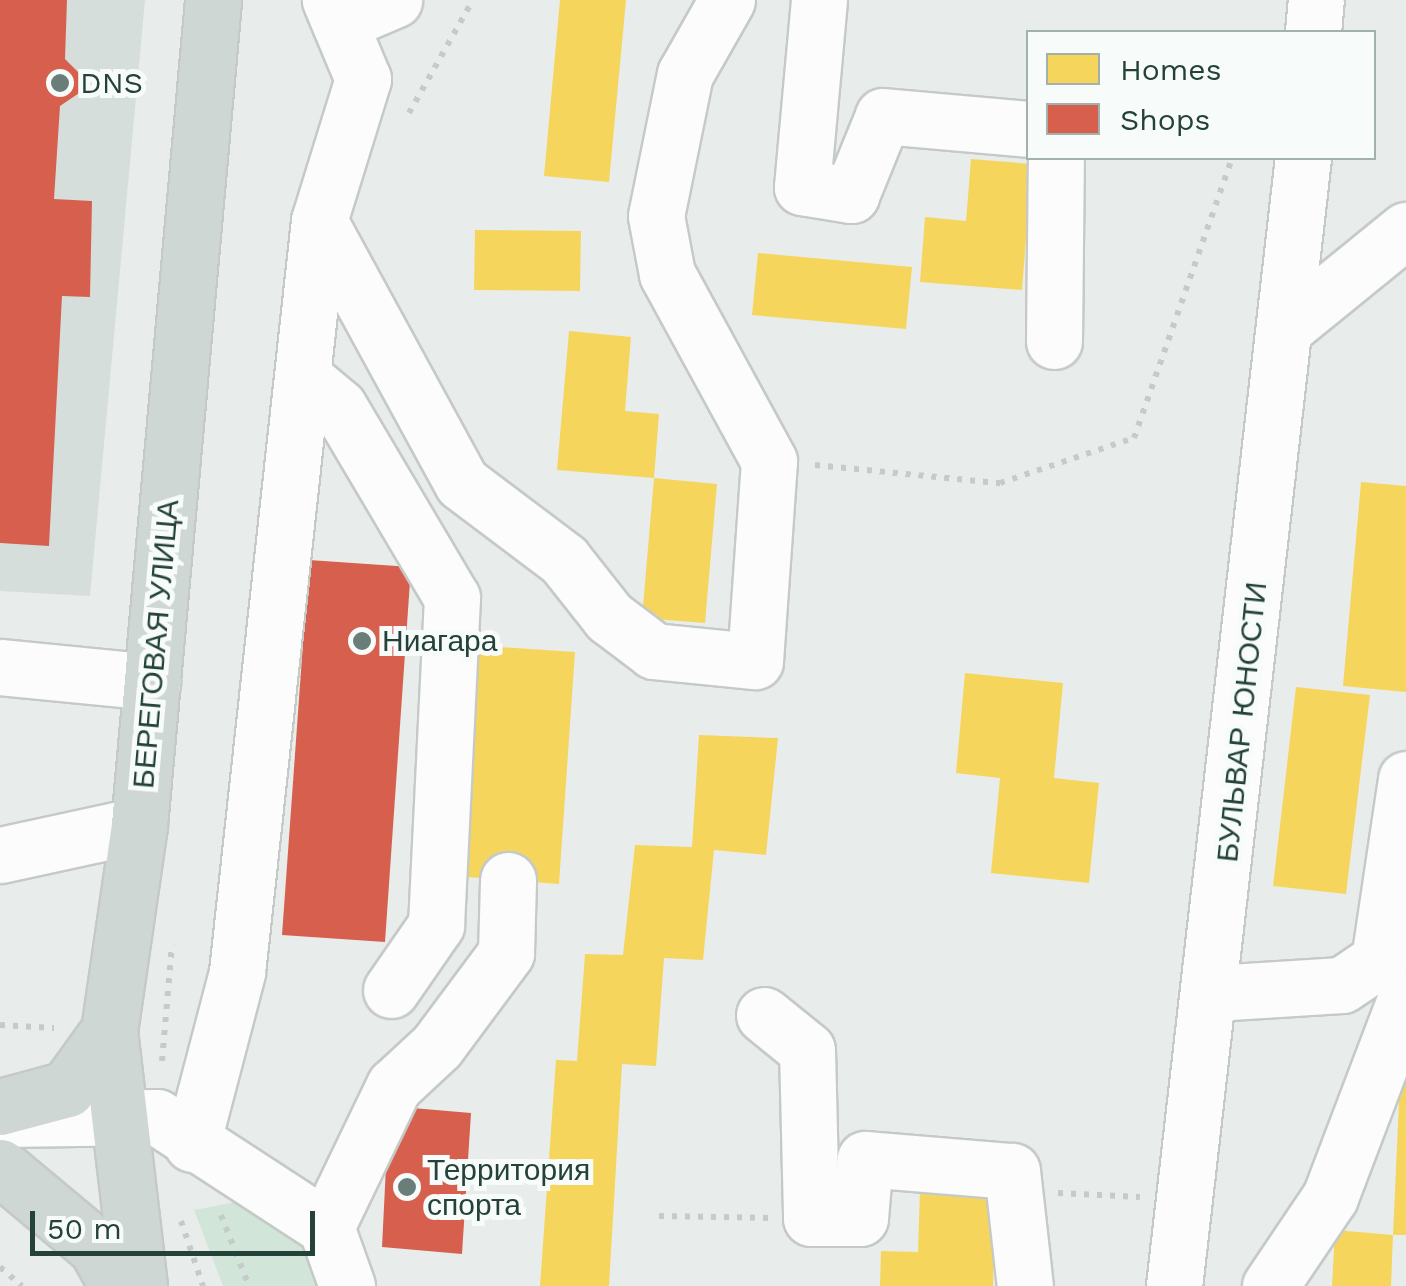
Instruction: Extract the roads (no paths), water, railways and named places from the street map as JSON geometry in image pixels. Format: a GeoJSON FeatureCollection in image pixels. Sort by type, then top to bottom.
{"type":"FeatureCollection","features":[{"type":"Feature","properties":{"kind":"main road","name":"БЕРЕГОВАЯ УЛИЦА"},"geometry":{"type":"LineString","coordinates":[[139,1286],[109,1031],[139,825],[213,0]]}},
{"type":"Feature","properties":{"kind":"main road"},"geometry":{"type":"LineString","coordinates":[[0,1107],[68,1089],[109,1031]]}},
{"type":"Feature","properties":{"kind":"main road"},"geometry":{"type":"LineString","coordinates":[[0,1167],[96,1247],[118,1286]]}},
{"type":"Feature","properties":{"kind":"street"},"geometry":{"type":"LineString","coordinates":[[192,1144],[236,972],[319,221],[363,79],[335,11],[394,0]]}},
{"type":"Feature","properties":{"kind":"street"},"geometry":{"type":"LineString","coordinates":[[319,221],[462,483],[564,560],[609,617],[654,650],[754,661],[769,461],[667,274],[656,216],[686,74],[727,0]]}},
{"type":"Feature","properties":{"kind":"street"},"geometry":{"type":"LineString","coordinates":[[819,0],[802,187],[851,195],[882,116],[1026,128]]}},
{"type":"Feature","properties":{"kind":"street"},"geometry":{"type":"LineString","coordinates":[[1314,30],[1316,0]]}},
{"type":"Feature","properties":{"kind":"street"},"geometry":{"type":"LineString","coordinates":[[1054,341],[1056,160]]}},
{"type":"Feature","properties":{"kind":"street","name":"БУЛЬВАР ЮНОСТИ"},"geometry":{"type":"LineString","coordinates":[[1174,1286],[1214,993],[1302,160]]}},
{"type":"Feature","properties":{"kind":"street"},"geometry":{"type":"LineString","coordinates":[[1284,329],[1406,230]]}},
{"type":"Feature","properties":{"kind":"street"},"geometry":{"type":"LineString","coordinates":[[302,376],[339,407],[452,598],[436,925],[391,990]]}},
{"type":"Feature","properties":{"kind":"street"},"geometry":{"type":"LineString","coordinates":[[1,675],[152,682]]}},
{"type":"Feature","properties":{"kind":"street"},"geometry":{"type":"LineString","coordinates":[[1214,993],[1342,985],[1379,960],[1406,779]]}},
{"type":"Feature","properties":{"kind":"street"},"geometry":{"type":"LineString","coordinates":[[0,854],[139,825]]}},
{"type":"Feature","properties":{"kind":"street"},"geometry":{"type":"LineString","coordinates":[[326,1227],[394,1086],[437,1046],[506,954],[508,880]]}},
{"type":"Feature","properties":{"kind":"street"},"geometry":{"type":"LineString","coordinates":[[1270,1286],[1330,1198],[1406,997]]}},
{"type":"Feature","properties":{"kind":"street"},"geometry":{"type":"LineString","coordinates":[[764,1015],[807,1050],[811,1218],[860,1218],[864,1159],[1012,1171],[1025,1286]]}},
{"type":"Feature","properties":{"kind":"street"},"geometry":{"type":"LineString","coordinates":[[0,1119],[157,1117],[192,1144],[326,1227],[346,1286]]}},
{"type":"Feature","properties":{"kind":"place","name":"DNS"},"geometry":{"type":"Point","coordinates":[60,83]}},
{"type":"Feature","properties":{"kind":"place","name":"Ниагара"},"geometry":{"type":"Point","coordinates":[362,641]}},
{"type":"Feature","properties":{"kind":"place","name":"Территория спорта"},"geometry":{"type":"Point","coordinates":[407,1187]}}]}
